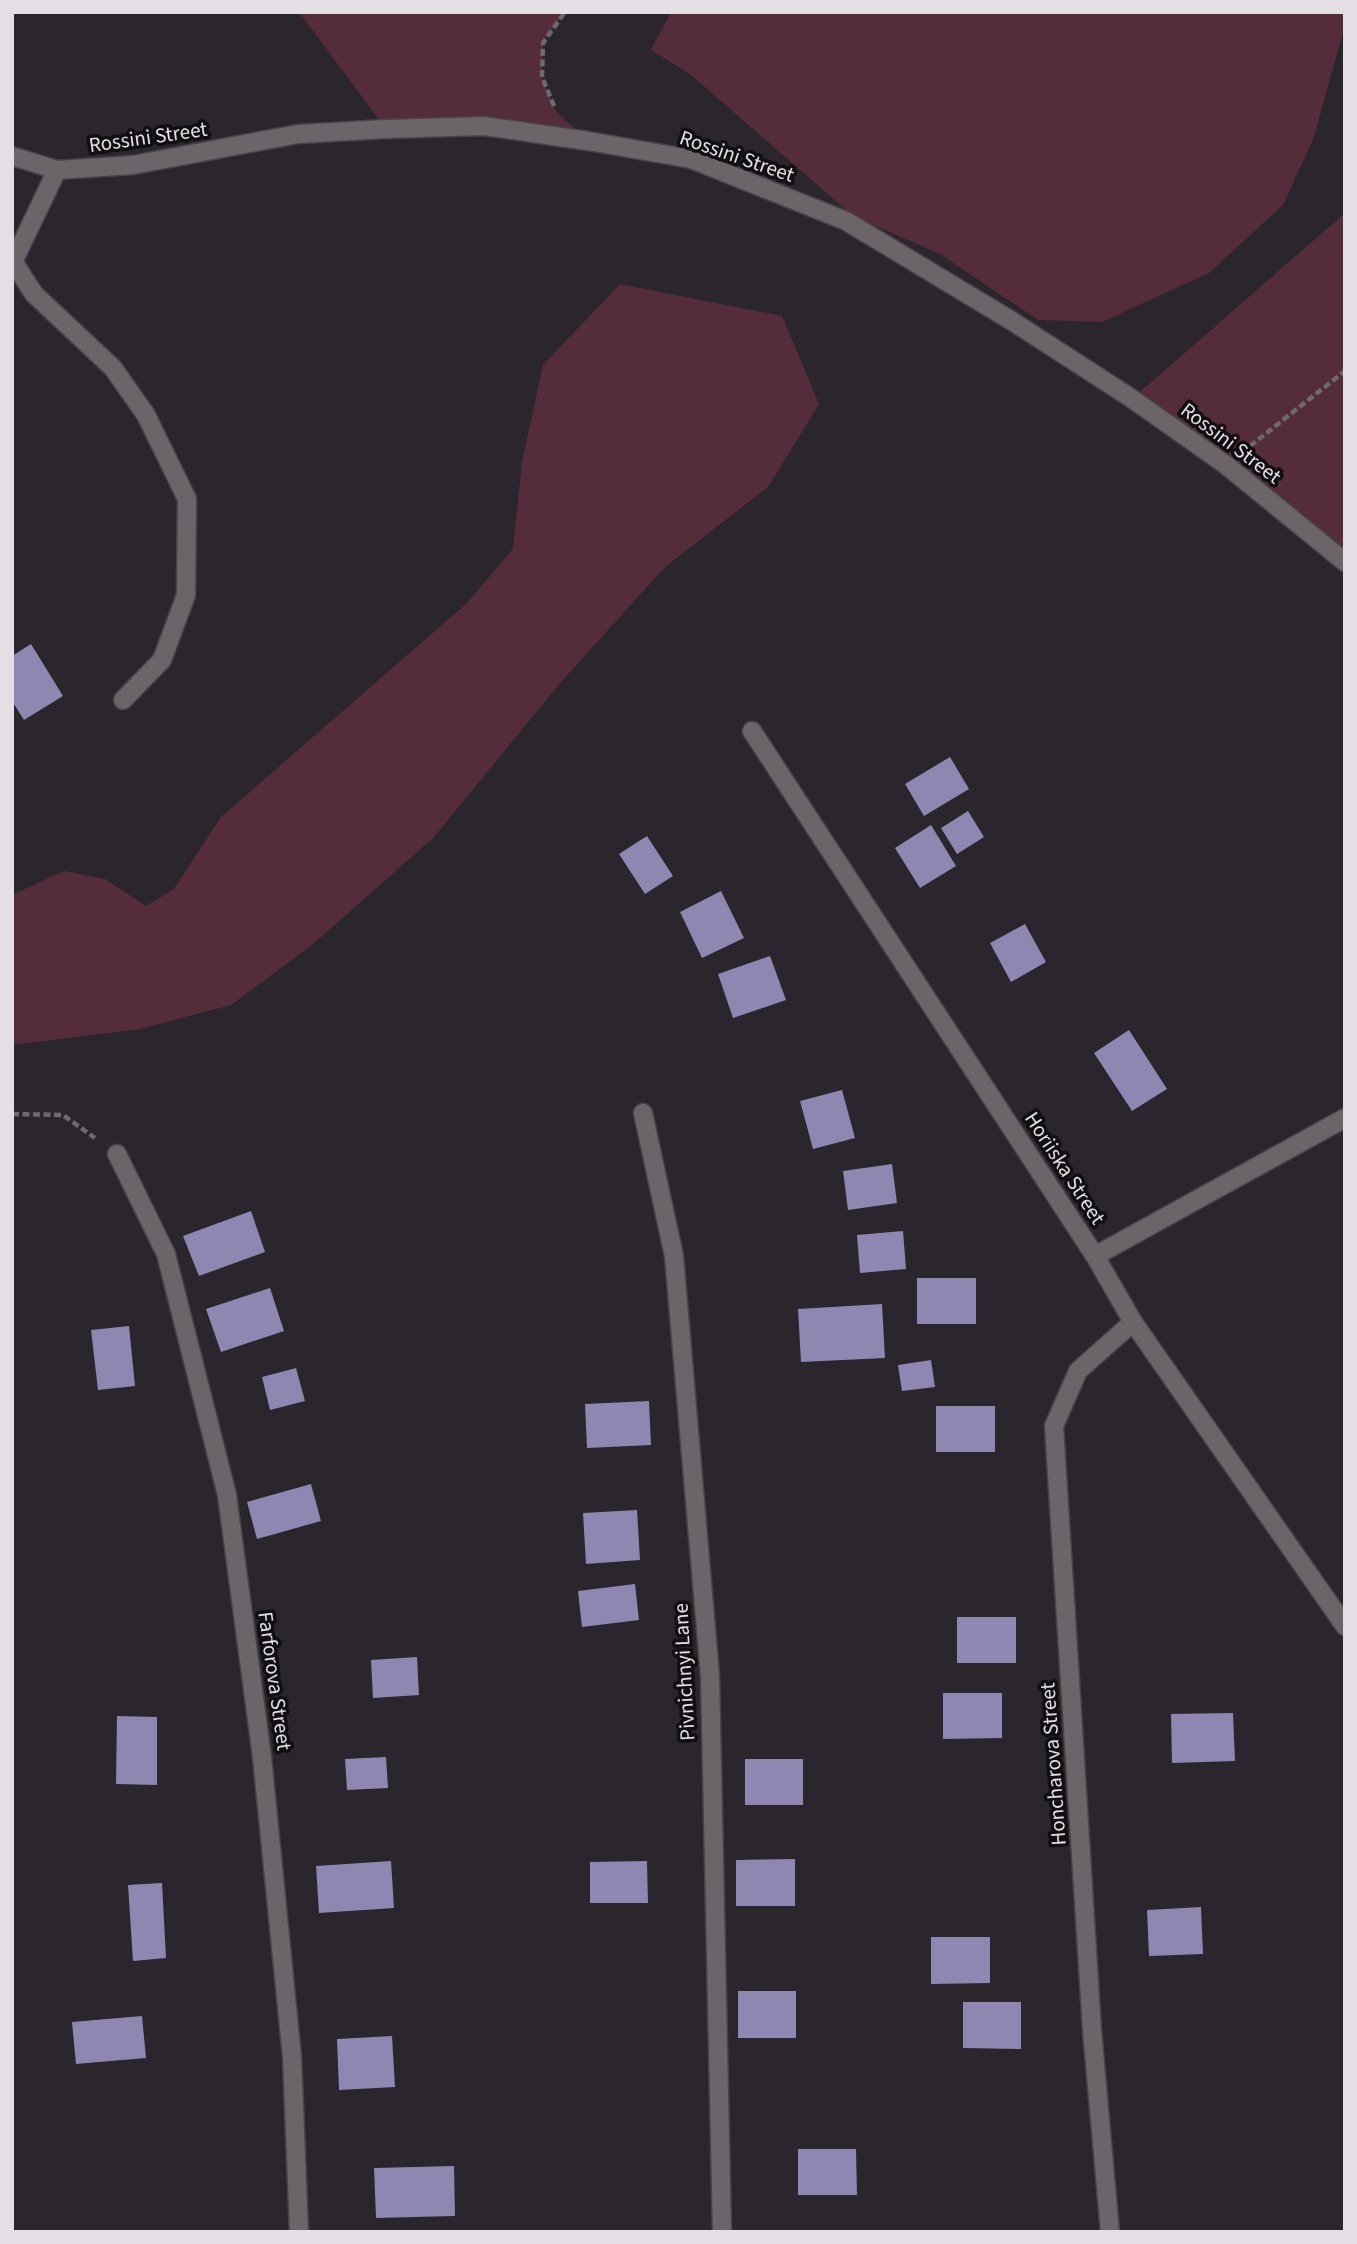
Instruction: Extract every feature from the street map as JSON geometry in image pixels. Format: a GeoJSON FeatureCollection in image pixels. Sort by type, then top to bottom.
{"type":"FeatureCollection","features":[{"type":"Feature","properties":{"kind":"street","name":"Rossini Street"},"geometry":{"type":"LineString","coordinates":[[12,156],[57,170],[133,164],[298,134],[484,126],[691,159],[846,221],[1012,321],[1131,398],[1226,465],[1345,562]]}},
{"type":"Feature","properties":{"kind":"street"},"geometry":{"type":"LineString","coordinates":[[57,170],[13,263],[34,294],[113,368],[146,415],[187,499],[186,595],[162,660],[124,700]]}},
{"type":"Feature","properties":{"kind":"street","name":"Horiiska Street"},"geometry":{"type":"LineString","coordinates":[[752,731],[1095,1256],[1133,1322],[1345,1626]]}},
{"type":"Feature","properties":{"kind":"street","name":"Pivnichnyi Lane"},"geometry":{"type":"LineString","coordinates":[[643,1113],[674,1256],[710,1676],[722,2232]]}},
{"type":"Feature","properties":{"kind":"street"},"geometry":{"type":"LineString","coordinates":[[1095,1256],[1345,1118]]}},
{"type":"Feature","properties":{"kind":"street","name":"Farforova Street"},"geometry":{"type":"LineString","coordinates":[[117,1154],[166,1254],[226,1495],[265,1784],[292,2057],[299,2232]]}},
{"type":"Feature","properties":{"kind":"street","name":"Honcharova Street"},"geometry":{"type":"LineString","coordinates":[[1110,2232],[1092,2030],[1054,1426],[1078,1371],[1133,1322]]}},
{"type":"Feature","properties":{"kind":"path"},"geometry":{"type":"LineString","coordinates":[[565,12],[542,43],[542,77],[556,111],[588,141]]}},
{"type":"Feature","properties":{"kind":"path"},"geometry":{"type":"LineString","coordinates":[[1226,465],[1345,371]]}},
{"type":"Feature","properties":{"kind":"path"},"geometry":{"type":"LineString","coordinates":[[12,1114],[63,1115],[117,1154]]}},
{"type":"Feature","properties":{"kind":"shaded area"},"geometry":{"type":"Polygon","coordinates":[[[299,12],[565,12],[543,43],[542,77],[556,111],[588,141],[386,129],[299,12]]]}},
{"type":"Feature","properties":{"kind":"shaded area"},"geometry":{"type":"Polygon","coordinates":[[[671,12],[1345,12],[1345,25],[1314,137],[1283,205],[1209,273],[1102,322],[1038,320],[940,254],[853,216],[690,74],[651,50],[671,12]]]}},
{"type":"Feature","properties":{"kind":"shaded area"},"geometry":{"type":"Polygon","coordinates":[[[1345,213],[1345,562],[1131,398],[1345,213]]]}},
{"type":"Feature","properties":{"kind":"shaded area"},"geometry":{"type":"Polygon","coordinates":[[[620,284],[782,316],[819,404],[768,487],[665,567],[561,682],[433,838],[312,945],[231,1005],[140,1029],[12,1045],[12,895],[64,871],[105,879],[146,906],[174,889],[221,817],[466,604],[513,549],[522,462],[543,365],[620,284]]]}},
{"type":"Feature","properties":{"kind":"building"},"geometry":{"type":"Polygon","coordinates":[[[31,644],[63,696],[24,720],[12,701],[12,656],[31,644]]]}},
{"type":"Feature","properties":{"kind":"building"},"geometry":{"type":"Polygon","coordinates":[[[950,757],[969,789],[924,816],[905,784],[950,757]]]}},
{"type":"Feature","properties":{"kind":"building"},"geometry":{"type":"Polygon","coordinates":[[[968,811],[984,837],[957,854],[941,828],[968,811]]]}},
{"type":"Feature","properties":{"kind":"building"},"geometry":{"type":"Polygon","coordinates":[[[931,825],[956,866],[920,888],[895,848],[931,825]]]}},
{"type":"Feature","properties":{"kind":"building"},"geometry":{"type":"Polygon","coordinates":[[[647,836],[673,876],[645,894],[619,854],[647,836]]]}},
{"type":"Feature","properties":{"kind":"building"},"geometry":{"type":"Polygon","coordinates":[[[721,891],[744,938],[702,958],[680,912],[721,891]]]}},
{"type":"Feature","properties":{"kind":"building"},"geometry":{"type":"Polygon","coordinates":[[[1025,924],[1046,962],[1011,982],[990,943],[1025,924]]]}},
{"type":"Feature","properties":{"kind":"building"},"geometry":{"type":"Polygon","coordinates":[[[770,956],[786,1000],[733,1018],[718,974],[770,956]]]}},
{"type":"Feature","properties":{"kind":"building"},"geometry":{"type":"Polygon","coordinates":[[[1129,1030],[1167,1089],[1132,1111],[1094,1053],[1129,1030]]]}},
{"type":"Feature","properties":{"kind":"building"},"geometry":{"type":"Polygon","coordinates":[[[842,1090],[855,1138],[813,1149],[800,1101],[842,1090]]]}},
{"type":"Feature","properties":{"kind":"building"},"geometry":{"type":"Polygon","coordinates":[[[892,1164],[897,1203],[848,1210],[843,1171],[892,1164]]]}},
{"type":"Feature","properties":{"kind":"building"},"geometry":{"type":"Polygon","coordinates":[[[251,1211],[265,1252],[199,1276],[183,1236],[251,1211]]]}},
{"type":"Feature","properties":{"kind":"building"},"geometry":{"type":"Polygon","coordinates":[[[903,1231],[906,1269],[860,1273],[857,1235],[903,1231]]]}},
{"type":"Feature","properties":{"kind":"building"},"geometry":{"type":"Polygon","coordinates":[[[917,1278],[976,1278],[976,1324],[917,1324],[917,1278]]]}},
{"type":"Feature","properties":{"kind":"building"},"geometry":{"type":"Polygon","coordinates":[[[270,1288],[284,1331],[221,1352],[206,1309],[270,1288]]]}},
{"type":"Feature","properties":{"kind":"building"},"geometry":{"type":"Polygon","coordinates":[[[882,1304],[885,1358],[801,1362],[798,1309],[882,1304]]]}},
{"type":"Feature","properties":{"kind":"building"},"geometry":{"type":"Polygon","coordinates":[[[129,1326],[135,1386],[98,1390],[91,1330],[129,1326]]]}},
{"type":"Feature","properties":{"kind":"building"},"geometry":{"type":"Polygon","coordinates":[[[931,1360],[935,1387],[902,1391],[898,1365],[931,1360]]]}},
{"type":"Feature","properties":{"kind":"building"},"geometry":{"type":"Polygon","coordinates":[[[296,1368],[305,1401],[270,1410],[262,1377],[296,1368]]]}},
{"type":"Feature","properties":{"kind":"building"},"geometry":{"type":"Polygon","coordinates":[[[649,1401],[651,1445],[587,1448],[585,1404],[649,1401]]]}},
{"type":"Feature","properties":{"kind":"building"},"geometry":{"type":"Polygon","coordinates":[[[936,1406],[995,1406],[995,1452],[936,1452],[936,1406]]]}},
{"type":"Feature","properties":{"kind":"building"},"geometry":{"type":"Polygon","coordinates":[[[311,1484],[321,1521],[257,1539],[247,1502],[311,1484]]]}},
{"type":"Feature","properties":{"kind":"building"},"geometry":{"type":"Polygon","coordinates":[[[637,1510],[640,1560],[586,1564],[583,1513],[637,1510]]]}},
{"type":"Feature","properties":{"kind":"building"},"geometry":{"type":"Polygon","coordinates":[[[635,1584],[639,1620],[582,1627],[578,1591],[635,1584]]]}},
{"type":"Feature","properties":{"kind":"building"},"geometry":{"type":"Polygon","coordinates":[[[957,1617],[1016,1617],[1016,1663],[957,1663],[957,1617]]]}},
{"type":"Feature","properties":{"kind":"building"},"geometry":{"type":"Polygon","coordinates":[[[417,1657],[419,1695],[373,1698],[371,1660],[417,1657]]]}},
{"type":"Feature","properties":{"kind":"building"},"geometry":{"type":"Polygon","coordinates":[[[943,1693],[1002,1693],[1002,1738],[943,1739],[943,1693]]]}},
{"type":"Feature","properties":{"kind":"building"},"geometry":{"type":"Polygon","coordinates":[[[1233,1713],[1235,1761],[1172,1763],[1171,1714],[1233,1713]]]}},
{"type":"Feature","properties":{"kind":"building"},"geometry":{"type":"Polygon","coordinates":[[[117,1716],[157,1717],[157,1785],[116,1784],[117,1716]]]}},
{"type":"Feature","properties":{"kind":"building"},"geometry":{"type":"Polygon","coordinates":[[[386,1757],[388,1788],[347,1790],[345,1759],[386,1757]]]}},
{"type":"Feature","properties":{"kind":"building"},"geometry":{"type":"Polygon","coordinates":[[[745,1759],[803,1759],[803,1805],[745,1805],[745,1759]]]}},
{"type":"Feature","properties":{"kind":"building"},"geometry":{"type":"Polygon","coordinates":[[[795,1859],[795,1906],[736,1906],[736,1860],[795,1859]]]}},
{"type":"Feature","properties":{"kind":"building"},"geometry":{"type":"Polygon","coordinates":[[[391,1861],[394,1908],[319,1913],[316,1866],[391,1861]]]}},
{"type":"Feature","properties":{"kind":"building"},"geometry":{"type":"Polygon","coordinates":[[[647,1861],[648,1903],[590,1903],[590,1862],[647,1861]]]}},
{"type":"Feature","properties":{"kind":"building"},"geometry":{"type":"Polygon","coordinates":[[[162,1883],[166,1958],[133,1961],[128,1885],[162,1883]]]}},
{"type":"Feature","properties":{"kind":"building"},"geometry":{"type":"Polygon","coordinates":[[[1201,1907],[1203,1954],[1149,1956],[1147,1910],[1201,1907]]]}},
{"type":"Feature","properties":{"kind":"building"},"geometry":{"type":"Polygon","coordinates":[[[931,1937],[990,1937],[990,1983],[931,1984],[931,1937]]]}},
{"type":"Feature","properties":{"kind":"building"},"geometry":{"type":"Polygon","coordinates":[[[738,1991],[796,1991],[796,2038],[738,2038],[738,1991]]]}},
{"type":"Feature","properties":{"kind":"building"},"geometry":{"type":"Polygon","coordinates":[[[963,2002],[1021,2002],[1021,2049],[963,2048],[963,2002]]]}},
{"type":"Feature","properties":{"kind":"building"},"geometry":{"type":"Polygon","coordinates":[[[142,2016],[146,2058],[76,2064],[72,2022],[142,2016]]]}},
{"type":"Feature","properties":{"kind":"building"},"geometry":{"type":"Polygon","coordinates":[[[392,2036],[395,2087],[339,2090],[337,2039],[392,2036]]]}},
{"type":"Feature","properties":{"kind":"building"},"geometry":{"type":"Polygon","coordinates":[[[798,2149],[856,2149],[857,2195],[798,2195],[798,2149]]]}},
{"type":"Feature","properties":{"kind":"building"},"geometry":{"type":"Polygon","coordinates":[[[454,2166],[455,2216],[376,2218],[374,2168],[454,2166]]]}}]}
